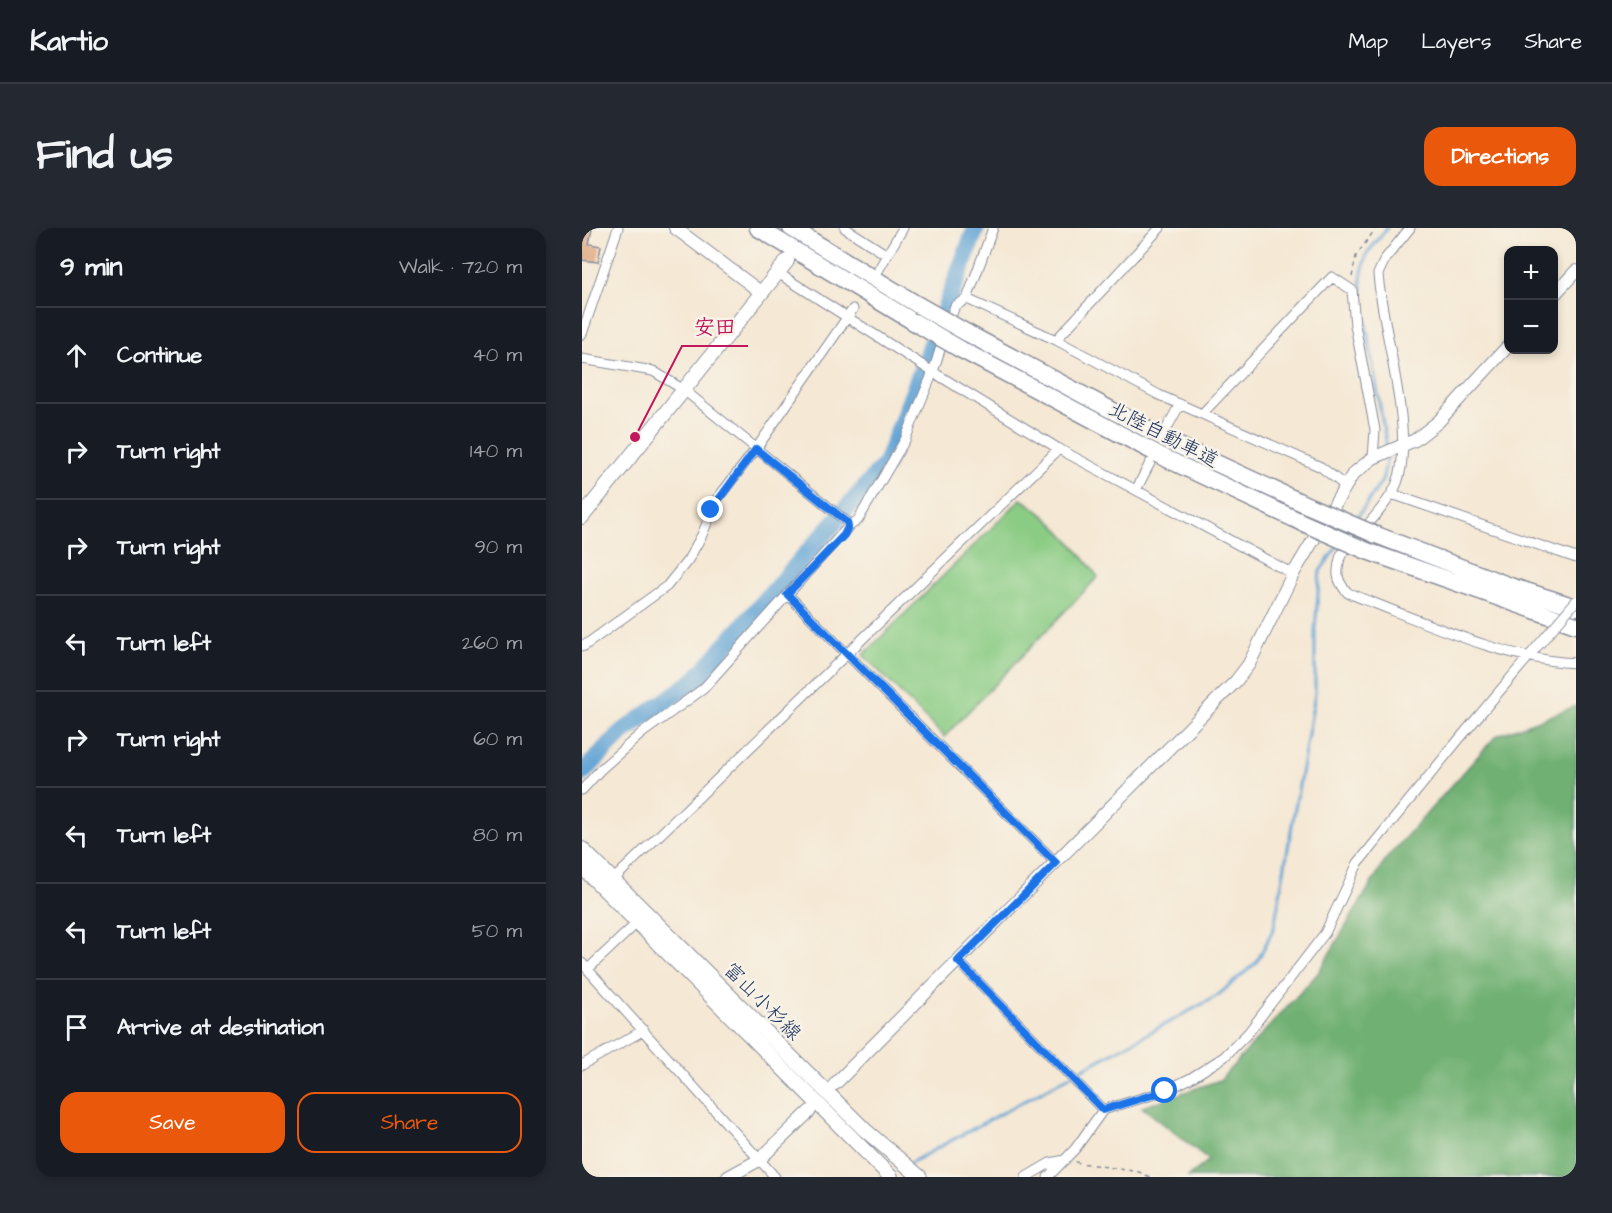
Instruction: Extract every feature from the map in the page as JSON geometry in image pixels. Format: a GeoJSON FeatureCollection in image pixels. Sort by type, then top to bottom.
{"type":"FeatureCollection","features":[{"type":"Feature","properties":{"kind":"highway","name":"北陸自動車道"},"geometry":{"type":"LineString","coordinates":[[758,228],[960,349],[1137,444],[1367,551],[1576,626]]}},
{"type":"Feature","properties":{"kind":"highway","name":"北陸自動車道"},"geometry":{"type":"LineString","coordinates":[[791,228],[967,333],[1174,444],[1309,507],[1374,534],[1510,586],[1576,607]]}},
{"type":"Feature","properties":{"kind":"main road"},"geometry":{"type":"LineString","coordinates":[[582,517],[787,261]]}},
{"type":"Feature","properties":{"kind":"main road","name":"富山小杉線"},"geometry":{"type":"LineString","coordinates":[[582,849],[865,1130],[919,1176]]}},
{"type":"Feature","properties":{"kind":"main road","name":"富山小杉線"},"geometry":{"type":"LineString","coordinates":[[582,867],[639,921],[891,1177]]}},
{"type":"Feature","properties":{"kind":"street"},"geometry":{"type":"LineString","coordinates":[[582,334],[618,228]]}},
{"type":"Feature","properties":{"kind":"street"},"geometry":{"type":"LineString","coordinates":[[675,228],[762,293]]}},
{"type":"Feature","properties":{"kind":"street"},"geometry":{"type":"LineString","coordinates":[[845,228],[887,255]]}},
{"type":"Feature","properties":{"kind":"street"},"geometry":{"type":"LineString","coordinates":[[879,269],[903,228]]}},
{"type":"Feature","properties":{"kind":"street"},"geometry":{"type":"LineString","coordinates":[[582,790],[601,769],[642,733],[703,688],[848,525],[858,520],[905,440],[955,306],[967,299],[993,228]]}},
{"type":"Feature","properties":{"kind":"street"},"geometry":{"type":"LineString","coordinates":[[1056,340],[1160,228]]}},
{"type":"Feature","properties":{"kind":"street"},"geometry":{"type":"LineString","coordinates":[[1410,228],[1385,259],[1378,274],[1403,463],[1392,494],[1341,555],[1337,568],[1338,582],[1348,594],[1511,653],[1552,662],[1576,663]]}},
{"type":"Feature","properties":{"kind":"street"},"geometry":{"type":"LineString","coordinates":[[1558,291],[1576,271]]}},
{"type":"Feature","properties":{"kind":"street"},"geometry":{"type":"LineString","coordinates":[[778,273],[931,371],[1059,448],[1293,574]]}},
{"type":"Feature","properties":{"kind":"street"},"geometry":{"type":"LineString","coordinates":[[1202,414],[1332,277],[1352,290],[1375,430],[1373,459]]}},
{"type":"Feature","properties":{"kind":"street"},"geometry":{"type":"LineString","coordinates":[[967,299],[1056,340],[1180,404],[1322,466],[1344,485]]}},
{"type":"Feature","properties":{"kind":"street"},"geometry":{"type":"LineString","coordinates":[[583,646],[667,586],[693,552],[717,499],[756,449],[854,309]]}},
{"type":"Feature","properties":{"kind":"street"},"geometry":{"type":"LineString","coordinates":[[835,1084],[1236,681],[1249,664],[1293,574],[1344,485],[1353,474],[1373,459],[1415,440],[1438,422],[1504,350]]}},
{"type":"Feature","properties":{"kind":"street"},"geometry":{"type":"LineString","coordinates":[[582,359],[653,370],[684,390],[848,525]]}},
{"type":"Feature","properties":{"kind":"street"},"geometry":{"type":"LineString","coordinates":[[1167,428],[1180,404]]}},
{"type":"Feature","properties":{"kind":"street"},"geometry":{"type":"LineString","coordinates":[[614,879],[848,655],[1059,448]]}},
{"type":"Feature","properties":{"kind":"street"},"geometry":{"type":"LineString","coordinates":[[1136,490],[1150,462]]}},
{"type":"Feature","properties":{"kind":"street"},"geometry":{"type":"LineString","coordinates":[[1392,494],[1576,558]]}},
{"type":"Feature","properties":{"kind":"street"},"geometry":{"type":"LineString","coordinates":[[787,594],[1056,863]]}},
{"type":"Feature","properties":{"kind":"street"},"geometry":{"type":"LineString","coordinates":[[1048,1177],[1065,1160],[1103,1110],[1165,1091],[1191,1078],[1224,1057],[1248,1033],[1325,933],[1359,863],[1576,601]]}},
{"type":"Feature","properties":{"kind":"street"},"geometry":{"type":"LineString","coordinates":[[639,921],[585,966],[775,1177]]}},
{"type":"Feature","properties":{"kind":"street"},"geometry":{"type":"LineString","coordinates":[[958,961],[1103,1110]]}},
{"type":"Feature","properties":{"kind":"street"},"geometry":{"type":"LineString","coordinates":[[582,1065],[644,1030]]}},
{"type":"Feature","properties":{"kind":"street"},"geometry":{"type":"LineString","coordinates":[[728,1177],[759,1160],[810,1111]]}},
{"type":"Feature","properties":{"kind":"street"},"geometry":{"type":"LineString","coordinates":[[1026,1177],[1050,1163],[1065,1160]]}},
{"type":"Feature","properties":{"kind":"path"},"geometry":{"type":"LineString","coordinates":[[1352,290],[1356,256],[1376,228]]}},
{"type":"Feature","properties":{"kind":"path"},"geometry":{"type":"LineString","coordinates":[[1065,1160],[1139,1172],[1150,1177]]}},
{"type":"Feature","properties":{"kind":"green space"},"geometry":{"type":"Polygon","coordinates":[[[1021,499],[1054,524],[1098,577],[944,737],[863,655],[1021,499]]]}},
{"type":"Feature","properties":{"kind":"green space"},"geometry":{"type":"Polygon","coordinates":[[[1576,706],[1576,1177],[1188,1177],[1209,1160],[1142,1107],[1220,1080],[1318,973],[1386,859],[1496,736],[1576,706]]]}},
{"type":"Feature","properties":{"kind":"building"},"geometry":{"type":"Polygon","coordinates":[[[582,228],[592,229],[589,244],[601,246],[598,262],[582,260],[582,228]]]}},
{"type":"Feature","properties":{"kind":"waterway"},"geometry":{"type":"LineString","coordinates":[[582,773],[624,731],[696,679],[886,464],[976,228]]}},
{"type":"Feature","properties":{"kind":"waterway"},"geometry":{"type":"LineString","coordinates":[[1387,228],[1366,255],[1361,278],[1363,307],[1387,448]]}},
{"type":"Feature","properties":{"kind":"waterway"},"geometry":{"type":"LineString","coordinates":[[1356,519],[1382,481],[1388,454]]}},
{"type":"Feature","properties":{"kind":"waterway"},"geometry":{"type":"LineString","coordinates":[[910,1163],[1217,996],[1257,962],[1274,928],[1315,694],[1315,629],[1320,571],[1339,544]]}},
{"type":"Feature","properties":{"kind":"place","name":"安田"},"geometry":{"type":"Point","coordinates":[635,437]}},
{"type":"Feature","properties":{"kind":"route"},"geometry":{"type":"LineString","coordinates":[[711,510],[756,449],[847,522],[848,527],[844,535],[787,594],[1056,863],[958,961],[1103,1110],[1136,1098],[1165,1091]]}}]}
